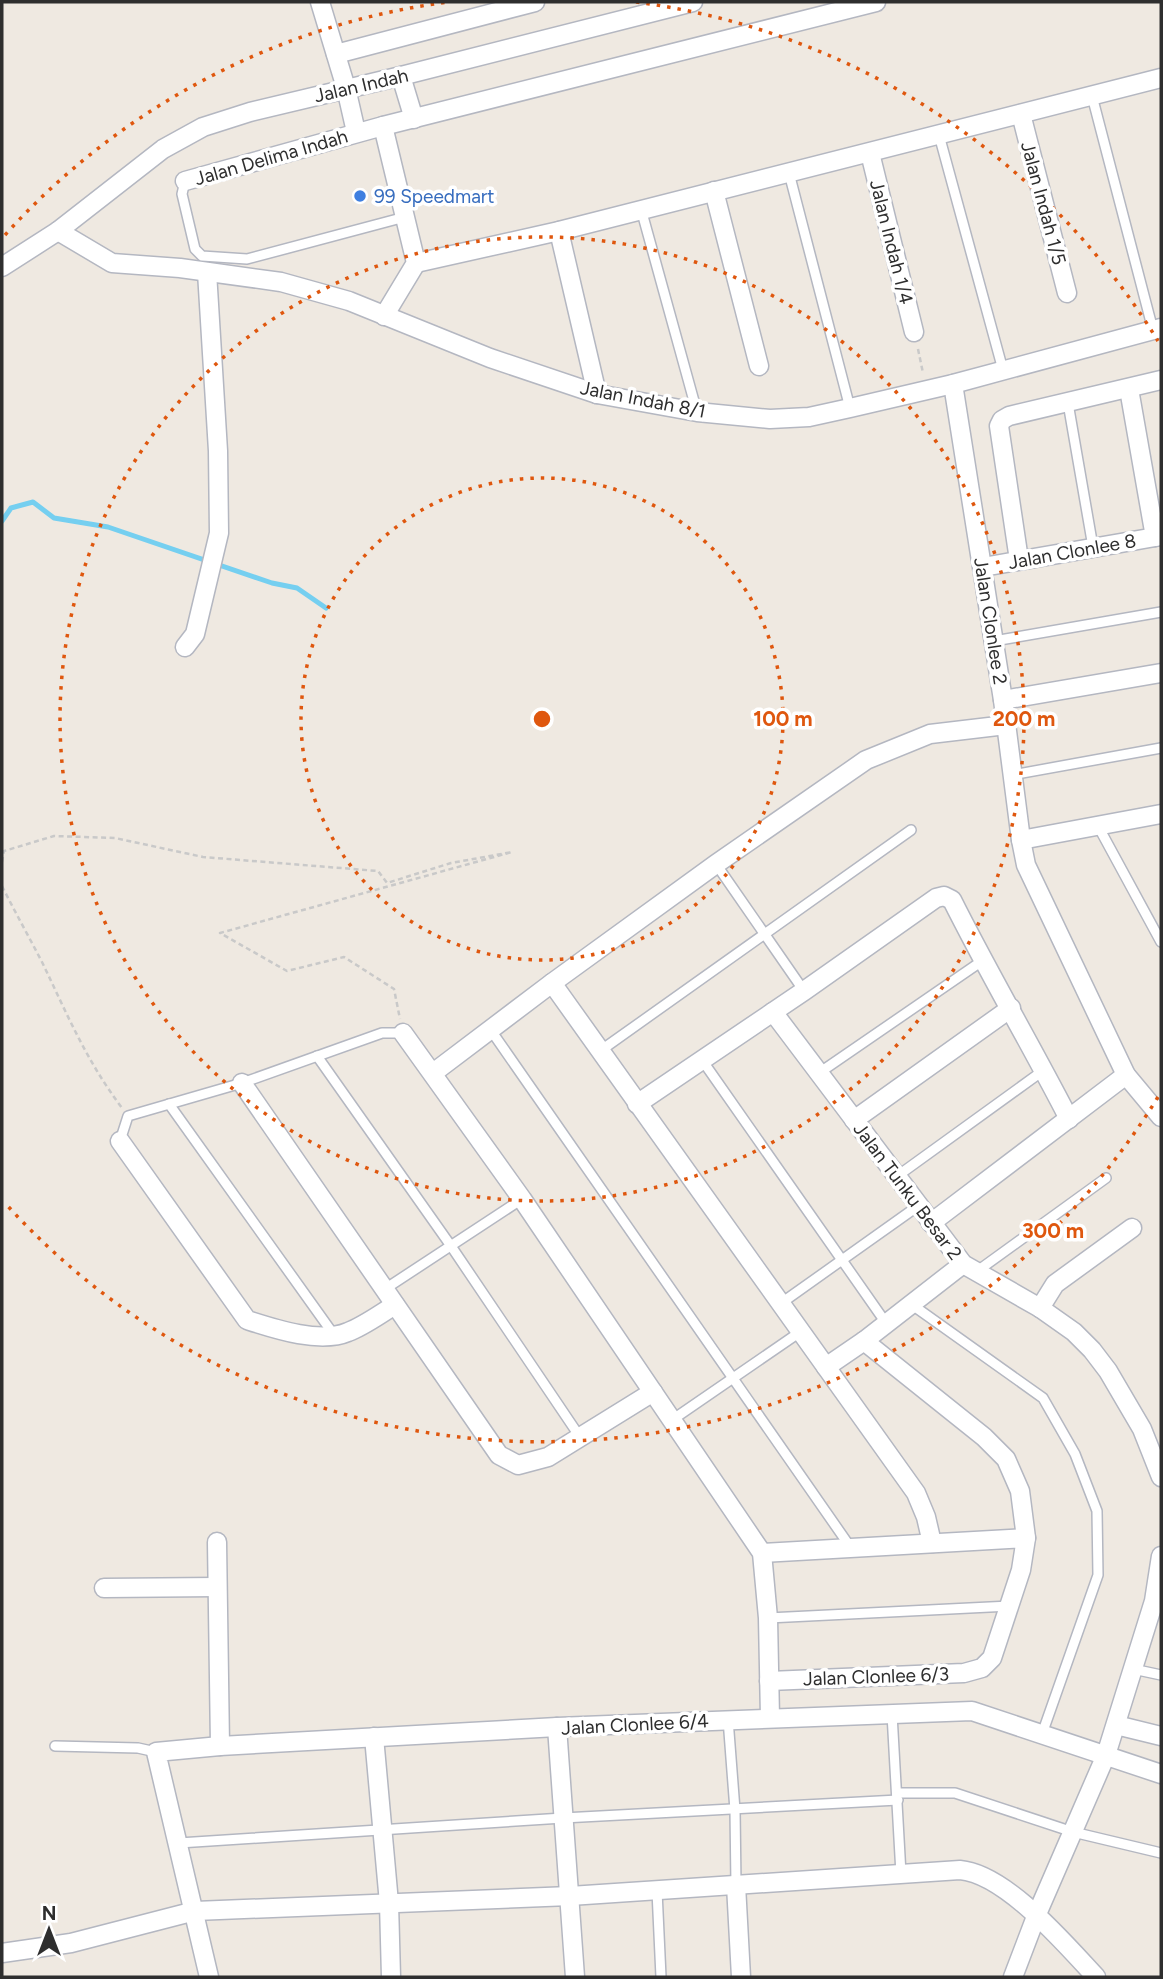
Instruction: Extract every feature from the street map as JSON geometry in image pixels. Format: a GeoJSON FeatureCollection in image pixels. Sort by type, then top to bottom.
{"type":"FeatureCollection","features":[{"type":"Feature","properties":{"kind":"street"},"geometry":{"type":"LineString","coordinates":[[320,2],[346,88],[356,132]]}},
{"type":"Feature","properties":{"kind":"street"},"geometry":{"type":"LineString","coordinates":[[336,54],[535,2]]}},
{"type":"Feature","properties":{"kind":"street","name":"Jalan Indah"},"geometry":{"type":"LineString","coordinates":[[2,267],[58,231],[163,149],[203,127],[250,112],[693,2]]}},
{"type":"Feature","properties":{"kind":"street","name":"Jalan Delima Indah"},"geometry":{"type":"LineString","coordinates":[[186,181],[356,132],[876,2]]}},
{"type":"Feature","properties":{"kind":"street"},"geometry":{"type":"LineString","coordinates":[[401,76],[414,119]]}},
{"type":"Feature","properties":{"kind":"street"},"geometry":{"type":"LineString","coordinates":[[416,263],[559,231],[1161,78]]}},
{"type":"Feature","properties":{"kind":"street","name":"Jalan Indah 1/5"},"geometry":{"type":"LineString","coordinates":[[1021,114],[1067,293]]}},
{"type":"Feature","properties":{"kind":"street"},"geometry":{"type":"LineString","coordinates":[[383,126],[416,263],[384,316]]}},
{"type":"Feature","properties":{"kind":"street","name":"Jalan Indah 1/4"},"geometry":{"type":"LineString","coordinates":[[870,153],[914,332]]}},
{"type":"Feature","properties":{"kind":"street"},"geometry":{"type":"LineString","coordinates":[[714,191],[760,366]]}},
{"type":"Feature","properties":{"kind":"street","name":"Jalan Indah 8/1"},"geometry":{"type":"LineString","coordinates":[[58,231],[112,263],[281,282],[349,301],[490,358],[597,394],[697,411],[770,419],[809,416],[850,408],[926,388],[953,384],[1157,329]]}},
{"type":"Feature","properties":{"kind":"street"},"geometry":{"type":"LineString","coordinates":[[559,231],[597,394]]}},
{"type":"Feature","properties":{"kind":"street"},"geometry":{"type":"LineString","coordinates":[[186,647],[195,634],[219,533],[218,451],[207,272]]}},
{"type":"Feature","properties":{"kind":"street"},"geometry":{"type":"LineString","coordinates":[[1020,560],[999,426],[1002,419],[1009,415],[1161,380]]}},
{"type":"Feature","properties":{"kind":"street","name":"Jalan Clonlee 2"},"geometry":{"type":"LineString","coordinates":[[953,384],[983,567],[1026,865],[1126,1075],[1161,1118]]}},
{"type":"Feature","properties":{"kind":"street"},"geometry":{"type":"LineString","coordinates":[[1129,389],[1158,536]]}},
{"type":"Feature","properties":{"kind":"street","name":"Jalan Clonlee 8"},"geometry":{"type":"LineString","coordinates":[[983,567],[1158,536]]}},
{"type":"Feature","properties":{"kind":"street"},"geometry":{"type":"LineString","coordinates":[[1003,701],[1161,673]]}},
{"type":"Feature","properties":{"kind":"street"},"geometry":{"type":"LineString","coordinates":[[433,1073],[716,864],[866,760],[930,734],[1006,725]]}},
{"type":"Feature","properties":{"kind":"street"},"geometry":{"type":"LineString","coordinates":[[1021,840],[1161,814]]}},
{"type":"Feature","properties":{"kind":"street"},"geometry":{"type":"LineString","coordinates":[[638,1104],[936,898],[944,896],[952,900],[982,961],[1011,1008],[1069,1119]]}},
{"type":"Feature","properties":{"kind":"street"},"geometry":{"type":"LineString","coordinates":[[552,983],[916,1493],[926,1517],[932,1543]]}},
{"type":"Feature","properties":{"kind":"street"},"geometry":{"type":"LineString","coordinates":[[854,1120],[1011,1008]]}},
{"type":"Feature","properties":{"kind":"street","name":"Jalan Tunku Besar 2"},"geometry":{"type":"LineString","coordinates":[[773,1012],[931,1223],[970,1268],[1040,1308],[1074,1332],[1092,1349],[1142,1429],[1161,1477]]}},
{"type":"Feature","properties":{"kind":"street"},"geometry":{"type":"LineString","coordinates":[[403,1033],[522,1199],[762,1553],[768,1618],[770,1718]]}},
{"type":"Feature","properties":{"kind":"street"},"geometry":{"type":"LineString","coordinates":[[931,1223],[1126,1075]]}},
{"type":"Feature","properties":{"kind":"street"},"geometry":{"type":"LineString","coordinates":[[242,1083],[499,1455],[518,1465],[548,1457],[653,1392]]}},
{"type":"Feature","properties":{"kind":"street"},"geometry":{"type":"LineString","coordinates":[[120,1141],[247,1320],[278,1330],[325,1336],[347,1333],[395,1305]]}},
{"type":"Feature","properties":{"kind":"street"},"geometry":{"type":"LineString","coordinates":[[1040,1308],[1055,1284],[1132,1228]]}},
{"type":"Feature","properties":{"kind":"street"},"geometry":{"type":"LineString","coordinates":[[826,1367],[911,1304],[970,1268]]}},
{"type":"Feature","properties":{"kind":"street"},"geometry":{"type":"LineString","coordinates":[[864,1341],[984,1437],[1006,1459],[1020,1491],[1026,1538],[1021,1570],[1010,1606]]}},
{"type":"Feature","properties":{"kind":"street"},"geometry":{"type":"LineString","coordinates":[[762,1553],[1026,1538]]}},
{"type":"Feature","properties":{"kind":"street"},"geometry":{"type":"LineString","coordinates":[[216,1542],[220,1746]]}},
{"type":"Feature","properties":{"kind":"street"},"geometry":{"type":"LineString","coordinates":[[1013,1977],[1037,1914],[1106,1755],[1133,1669],[1158,1602],[1161,1556]]}},
{"type":"Feature","properties":{"kind":"street"},"geometry":{"type":"LineString","coordinates":[[104,1588],[217,1587]]}},
{"type":"Feature","properties":{"kind":"street","name":"Jalan Clonlee 6/3"},"geometry":{"type":"LineString","coordinates":[[769,1681],[964,1673],[982,1668],[992,1658],[1010,1606]]}},
{"type":"Feature","properties":{"kind":"street","name":"Jalan Clonlee 6/4"},"geometry":{"type":"LineString","coordinates":[[156,1752],[557,1727],[972,1711],[1161,1774]]}},
{"type":"Feature","properties":{"kind":"street"},"geometry":{"type":"LineString","coordinates":[[1116,1725],[1161,1736]]}},
{"type":"Feature","properties":{"kind":"street"},"geometry":{"type":"LineString","coordinates":[[557,1727],[575,1977]]}},
{"type":"Feature","properties":{"kind":"street"},"geometry":{"type":"LineString","coordinates":[[374,1737],[389,1903],[391,1977]]}},
{"type":"Feature","properties":{"kind":"street"},"geometry":{"type":"LineString","coordinates":[[156,1752],[209,1977]]}},
{"type":"Feature","properties":{"kind":"street"},"geometry":{"type":"LineString","coordinates":[[2,1953],[72,1943],[195,1911],[570,1896],[961,1870],[983,1875],[1037,1914],[1096,1977]]}},
{"type":"Feature","properties":{"kind":"street"},"geometry":{"type":"LineString","coordinates":[[736,1885],[741,1977]]}},
{"type":"Feature","properties":{"kind":"lane"},"geometry":{"type":"LineString","coordinates":[[1092,96],[1157,329]]}},
{"type":"Feature","properties":{"kind":"lane"},"geometry":{"type":"LineString","coordinates":[[939,135],[1003,370]]}},
{"type":"Feature","properties":{"kind":"lane"},"geometry":{"type":"LineString","coordinates":[[789,173],[850,408]]}},
{"type":"Feature","properties":{"kind":"lane"},"geometry":{"type":"LineString","coordinates":[[186,181],[182,194],[195,249],[202,256],[247,259],[405,217]]}},
{"type":"Feature","properties":{"kind":"lane"},"geometry":{"type":"LineString","coordinates":[[641,209],[697,411]]}},
{"type":"Feature","properties":{"kind":"lane"},"geometry":{"type":"LineString","coordinates":[[1068,403],[1093,547]]}},
{"type":"Feature","properties":{"kind":"lane"},"geometry":{"type":"LineString","coordinates":[[994,641],[1161,612]]}},
{"type":"Feature","properties":{"kind":"lane"},"geometry":{"type":"LineString","coordinates":[[1012,775],[1161,748]]}},
{"type":"Feature","properties":{"kind":"lane"},"geometry":{"type":"LineString","coordinates":[[1098,826],[1161,943]]}},
{"type":"Feature","properties":{"kind":"lane"},"geometry":{"type":"LineString","coordinates":[[600,1051],[911,830]]}},
{"type":"Feature","properties":{"kind":"lane"},"geometry":{"type":"LineString","coordinates":[[716,864],[804,991]]}},
{"type":"Feature","properties":{"kind":"lane"},"geometry":{"type":"LineString","coordinates":[[819,1073],[982,961]]}},
{"type":"Feature","properties":{"kind":"lane"},"geometry":{"type":"LineString","coordinates":[[490,1029],[851,1548]]}},
{"type":"Feature","properties":{"kind":"lane"},"geometry":{"type":"LineString","coordinates":[[120,1141],[128,1116],[242,1083],[382,1033],[403,1033]]}},
{"type":"Feature","properties":{"kind":"lane"},"geometry":{"type":"LineString","coordinates":[[317,1056],[451,1246],[580,1437]]}},
{"type":"Feature","properties":{"kind":"lane"},"geometry":{"type":"LineString","coordinates":[[702,1060],[886,1323]]}},
{"type":"Feature","properties":{"kind":"lane"},"geometry":{"type":"LineString","coordinates":[[896,1177],[1044,1070]]}},
{"type":"Feature","properties":{"kind":"lane"},"geometry":{"type":"LineString","coordinates":[[169,1104],[334,1335]]}},
{"type":"Feature","properties":{"kind":"lane"},"geometry":{"type":"LineString","coordinates":[[970,1268],[1106,1178]]}},
{"type":"Feature","properties":{"kind":"lane"},"geometry":{"type":"LineString","coordinates":[[385,1289],[522,1199]]}},
{"type":"Feature","properties":{"kind":"lane"},"geometry":{"type":"LineString","coordinates":[[780,1304],[918,1206]]}},
{"type":"Feature","properties":{"kind":"lane"},"geometry":{"type":"LineString","coordinates":[[911,1304],[1043,1398],[1075,1454],[1097,1510],[1098,1575],[1042,1734]]}},
{"type":"Feature","properties":{"kind":"lane"},"geometry":{"type":"LineString","coordinates":[[672,1420],[800,1332]]}},
{"type":"Feature","properties":{"kind":"lane"},"geometry":{"type":"LineString","coordinates":[[768,1618],[1010,1606]]}},
{"type":"Feature","properties":{"kind":"lane"},"geometry":{"type":"LineString","coordinates":[[1133,1669],[1161,1675]]}},
{"type":"Feature","properties":{"kind":"lane"},"geometry":{"type":"LineString","coordinates":[[892,1714],[901,1874]]}},
{"type":"Feature","properties":{"kind":"lane"},"geometry":{"type":"LineString","coordinates":[[728,1720],[735,1810],[736,1885]]}},
{"type":"Feature","properties":{"kind":"lane"},"geometry":{"type":"LineString","coordinates":[[55,1746],[138,1748],[156,1752]]}},
{"type":"Feature","properties":{"kind":"lane"},"geometry":{"type":"LineString","coordinates":[[179,1843],[564,1818],[735,1810],[955,1793],[1073,1832],[1161,1853]]}},
{"type":"Feature","properties":{"kind":"lane"},"geometry":{"type":"LineString","coordinates":[[657,1891],[661,1977]]}},
{"type":"Feature","properties":{"kind":"path"},"geometry":{"type":"LineString","coordinates":[[914,332],[926,388]]}},
{"type":"Feature","properties":{"kind":"path"},"geometry":{"type":"LineString","coordinates":[[2,862],[4,850],[54,836],[115,838],[203,857],[379,871],[387,883],[451,863],[512,852],[220,933],[286,971],[344,957],[394,989],[403,1033]]}},
{"type":"Feature","properties":{"kind":"path"},"geometry":{"type":"LineString","coordinates":[[2,886],[92,1065],[128,1116]]}},
{"type":"Feature","properties":{"kind":"waterway"},"geometry":{"type":"LineString","coordinates":[[2,521],[11,508],[33,502],[54,518],[108,527],[272,583],[297,588],[326,608]]}},
{"type":"Feature","properties":{"kind":"place","name":"99 Speedmart"},"geometry":{"type":"Point","coordinates":[360,196]}}]}
